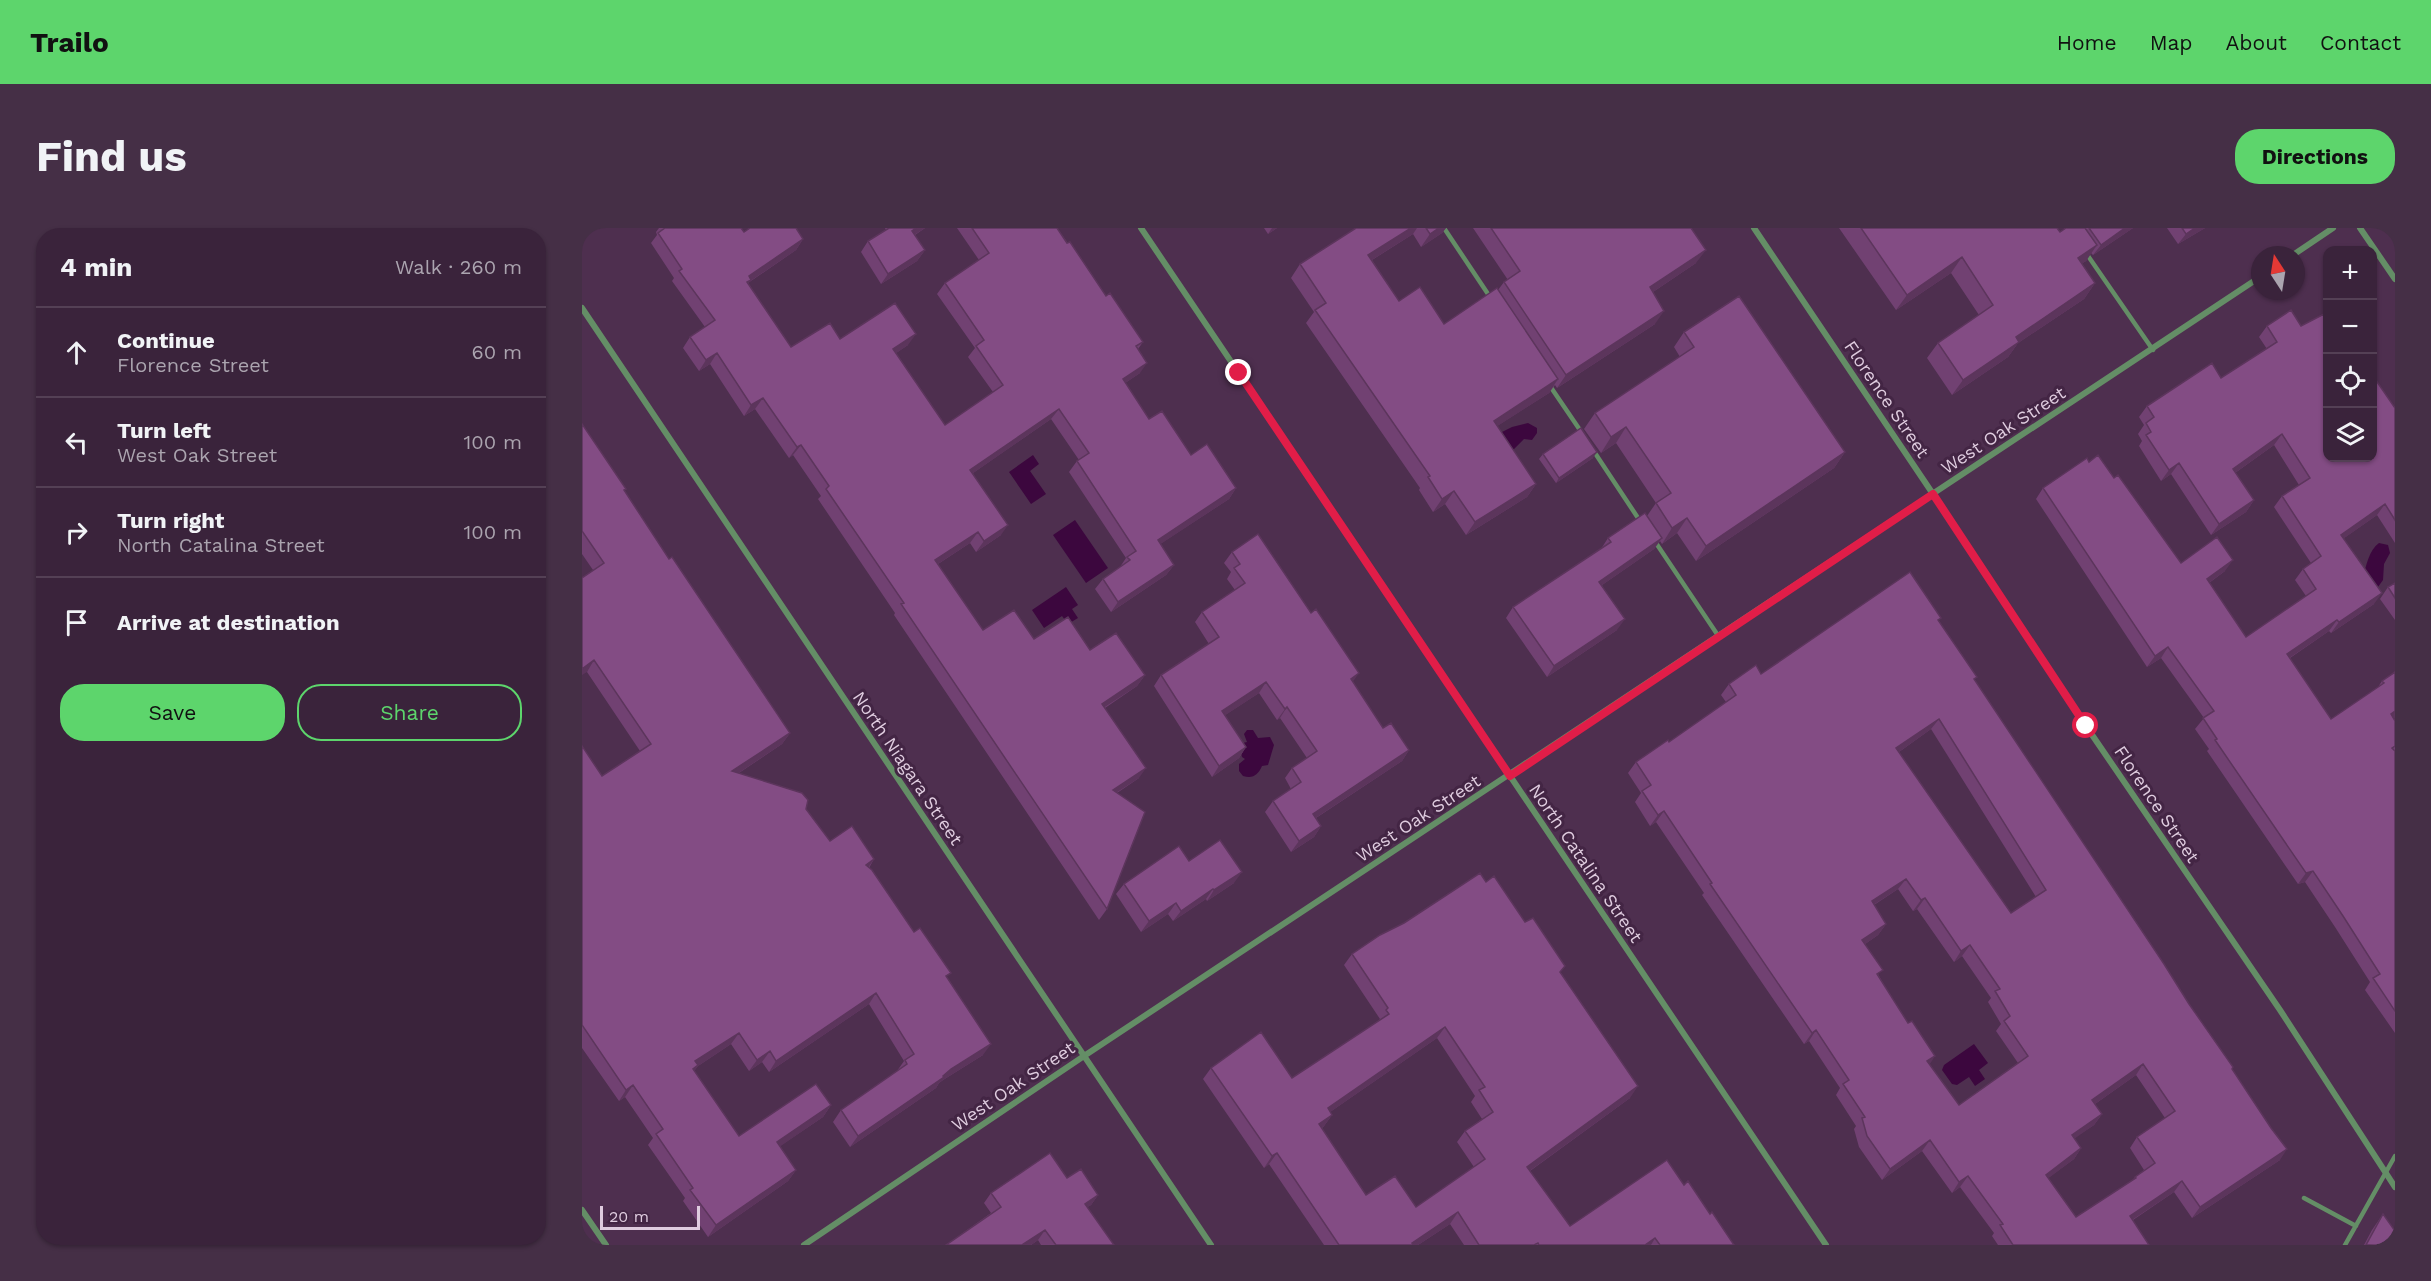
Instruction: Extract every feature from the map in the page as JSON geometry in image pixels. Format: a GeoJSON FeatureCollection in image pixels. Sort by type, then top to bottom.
{"type":"FeatureCollection","features":[{"type":"Feature","properties":{"kind":"street","name":"North Catalina Street"},"geometry":{"type":"LineString","coordinates":[[1141,228],[1826,1245]]}},
{"type":"Feature","properties":{"kind":"street","name":"Florence Street"},"geometry":{"type":"LineString","coordinates":[[1754,228],[2086,726],[2280,1010],[2395,1187]]}},
{"type":"Feature","properties":{"kind":"street"},"geometry":{"type":"LineString","coordinates":[[2305,247],[2333,228]]}},
{"type":"Feature","properties":{"kind":"street"},"geometry":{"type":"LineString","coordinates":[[2360,228],[2395,279]]}},
{"type":"Feature","properties":{"kind":"street","name":"West Oak Street"},"geometry":{"type":"LineString","coordinates":[[804,1245],[1084,1056],[2251,283]]}},
{"type":"Feature","properties":{"kind":"street","name":"North Niagara Street"},"geometry":{"type":"LineString","coordinates":[[582,308],[1211,1245]]}},
{"type":"Feature","properties":{"kind":"street"},"geometry":{"type":"LineString","coordinates":[[582,1210],[606,1245]]}},
{"type":"Feature","properties":{"kind":"lane"},"geometry":{"type":"LineString","coordinates":[[1444,228],[1496,306]]}},
{"type":"Feature","properties":{"kind":"lane"},"geometry":{"type":"LineString","coordinates":[[2082,247],[2153,350]]}},
{"type":"Feature","properties":{"kind":"lane"},"geometry":{"type":"LineString","coordinates":[[1549,384],[1719,637]]}},
{"type":"Feature","properties":{"kind":"lane"},"geometry":{"type":"LineString","coordinates":[[2345,1245],[2395,1156]]}},
{"type":"Feature","properties":{"kind":"lane"},"geometry":{"type":"LineString","coordinates":[[2304,1198],[2356,1226]]}},
{"type":"Feature","properties":{"kind":"shaded area"},"geometry":{"type":"Polygon","coordinates":[[[1528,423],[1537,428],[1537,433],[1532,440],[1524,439],[1512,451],[1494,436],[1512,427],[1528,423]]]}},
{"type":"Feature","properties":{"kind":"shaded area"},"geometry":{"type":"Polygon","coordinates":[[[1033,455],[1039,464],[1030,471],[1046,494],[1031,504],[1009,472],[1033,455]]]}},
{"type":"Feature","properties":{"kind":"shaded area"},"geometry":{"type":"Polygon","coordinates":[[[1075,520],[1108,568],[1086,583],[1053,535],[1075,520]]]}},
{"type":"Feature","properties":{"kind":"shaded area"},"geometry":{"type":"Polygon","coordinates":[[[2379,543],[2388,545],[2390,553],[2384,564],[2383,580],[2378,587],[2363,578],[2370,554],[2379,543]]]}},
{"type":"Feature","properties":{"kind":"shaded area"},"geometry":{"type":"Polygon","coordinates":[[[1066,587],[1078,605],[1072,609],[1078,618],[1068,624],[1062,616],[1044,628],[1032,610],[1066,587]]]}},
{"type":"Feature","properties":{"kind":"shaded area"},"geometry":{"type":"Polygon","coordinates":[[[1247,730],[1253,730],[1258,738],[1270,737],[1274,745],[1268,765],[1262,766],[1252,777],[1243,776],[1239,771],[1239,764],[1245,759],[1242,757],[1239,744],[1247,742],[1244,734],[1247,730]]]}},
{"type":"Feature","properties":{"kind":"shaded area"},"geometry":{"type":"Polygon","coordinates":[[[1974,1044],[1988,1063],[1979,1070],[1985,1079],[1975,1086],[1969,1077],[1957,1085],[1952,1084],[1942,1070],[1944,1065],[1974,1044]]]}},
{"type":"Feature","properties":{"kind":"building"},"geometry":{"type":"Polygon","coordinates":[[[665,228],[741,228],[744,232],[750,228],[796,228],[803,239],[749,276],[751,280],[747,282],[791,347],[830,323],[840,339],[895,303],[916,334],[893,349],[945,425],[1003,385],[976,346],[984,340],[945,283],[989,253],[972,228],[1057,228],[1067,243],[1070,242],[1106,296],[1110,293],[1143,342],[1136,346],[1147,363],[1123,379],[1149,419],[1162,411],[1191,455],[1207,444],[1236,488],[1158,540],[1174,565],[1118,602],[1103,579],[1130,560],[1127,557],[1136,551],[1077,461],[1089,453],[1059,409],[970,470],[1008,525],[984,541],[978,532],[935,560],[983,630],[1014,610],[1034,639],[1068,617],[1090,650],[1116,633],[1145,675],[1102,704],[1146,768],[1113,790],[1145,812],[1107,909],[901,604],[904,603],[826,489],[829,486],[801,445],[797,447],[763,398],[751,405],[717,353],[706,360],[690,337],[715,320],[679,271],[682,269],[658,233],[665,228]]]}},
{"type":"Feature","properties":{"kind":"building"},"geometry":{"type":"Polygon","coordinates":[[[889,228],[916,228],[912,231],[925,250],[888,274],[868,241],[889,228]]]}},
{"type":"Feature","properties":{"kind":"building"},"geometry":{"type":"Polygon","coordinates":[[[1356,228],[1411,228],[1368,255],[1399,301],[1420,287],[1444,324],[1497,288],[1558,379],[1494,421],[1536,484],[1475,522],[1454,491],[1442,499],[1428,477],[1430,476],[1315,310],[1326,303],[1300,264],[1356,228]]]}},
{"type":"Feature","properties":{"kind":"building"},"geometry":{"type":"Polygon","coordinates":[[[1426,228],[1439,228],[1430,234],[1426,228]]]}},
{"type":"Feature","properties":{"kind":"building"},"geometry":{"type":"Polygon","coordinates":[[[1491,228],[1691,228],[1706,250],[1650,287],[1664,311],[1566,375],[1504,282],[1520,271],[1491,228]]]}},
{"type":"Feature","properties":{"kind":"building"},"geometry":{"type":"Polygon","coordinates":[[[1861,228],[2057,228],[2060,232],[2066,228],[2085,228],[2097,245],[2078,258],[2095,283],[2016,337],[2019,342],[1963,380],[1938,343],[1993,305],[1962,257],[1907,295],[1861,228]]]}},
{"type":"Feature","properties":{"kind":"building"},"geometry":{"type":"Polygon","coordinates":[[[2089,228],[2125,228],[2101,245],[2089,228]]]}},
{"type":"Feature","properties":{"kind":"building"},"geometry":{"type":"Polygon","coordinates":[[[2182,228],[2195,228],[2186,234],[2182,228]]]}},
{"type":"Feature","properties":{"kind":"building"},"geometry":{"type":"Polygon","coordinates":[[[1739,296],[1845,452],[1706,546],[1687,518],[1672,528],[1656,503],[1671,493],[1626,427],[1611,437],[1595,413],[1694,347],[1684,332],[1739,296]]]}},
{"type":"Feature","properties":{"kind":"building"},"geometry":{"type":"Polygon","coordinates":[[[2291,310],[2301,326],[2323,315],[2323,462],[2377,462],[2377,382],[2395,408],[2395,520],[2385,504],[2341,535],[2382,593],[2287,654],[2331,719],[2384,683],[2382,681],[2395,672],[2395,711],[2391,714],[2395,721],[2395,746],[2392,748],[2395,751],[2395,1011],[2373,978],[2380,974],[2343,916],[2313,871],[2306,873],[2215,740],[2217,739],[2203,718],[2214,711],[2168,647],[2155,656],[2043,488],[2087,458],[2089,462],[2098,455],[2114,478],[2118,475],[2181,563],[2217,537],[2233,560],[2207,579],[2246,637],[2316,589],[2303,569],[2321,556],[2282,496],[2310,478],[2282,434],[2233,469],[2254,500],[2219,524],[2179,463],[2169,470],[2146,435],[2151,432],[2146,423],[2154,417],[2147,406],[2212,363],[2221,378],[2277,342],[2267,326],[2291,310]]]}},
{"type":"Feature","properties":{"kind":"building"},"geometry":{"type":"Polygon","coordinates":[[[582,424],[669,559],[672,557],[790,733],[732,771],[802,793],[808,800],[806,809],[830,841],[852,826],[874,859],[866,865],[872,870],[914,932],[920,928],[951,973],[946,976],[991,1044],[951,1069],[944,1077],[858,1136],[841,1110],[907,1064],[905,1060],[914,1054],[876,993],[776,1061],[770,1051],[757,1060],[739,1033],[695,1061],[698,1065],[693,1069],[739,1136],[816,1084],[831,1105],[777,1142],[796,1170],[716,1225],[690,1190],[693,1188],[656,1134],[663,1129],[633,1085],[626,1090],[582,1025],[582,746],[602,776],[651,744],[594,660],[582,669],[582,578],[604,563],[582,531],[582,424]]]}},
{"type":"Feature","properties":{"kind":"building"},"geometry":{"type":"Polygon","coordinates":[[[1581,428],[1597,452],[1559,478],[1543,454],[1581,428]]]}},
{"type":"Feature","properties":{"kind":"building"},"geometry":{"type":"Polygon","coordinates":[[[1645,513],[1662,538],[1599,582],[1625,619],[1554,666],[1513,607],[1611,542],[1608,538],[1645,513]]]}},
{"type":"Feature","properties":{"kind":"building"},"geometry":{"type":"Polygon","coordinates":[[[1258,534],[1311,613],[1316,609],[1359,673],[1351,679],[1383,728],[1391,723],[1409,750],[1313,814],[1321,826],[1299,841],[1273,801],[1301,782],[1292,768],[1317,751],[1287,707],[1285,709],[1266,682],[1222,711],[1246,747],[1219,766],[1161,675],[1219,637],[1202,612],[1245,583],[1234,568],[1240,564],[1232,552],[1258,534]]]}},
{"type":"Feature","properties":{"kind":"building"},"geometry":{"type":"Polygon","coordinates":[[[1910,572],[1941,618],[1938,620],[1977,677],[1974,679],[2287,1149],[2200,1207],[2182,1181],[2130,1216],[2149,1245],[2013,1245],[2000,1225],[2003,1224],[1968,1176],[1959,1182],[1930,1140],[1890,1169],[1867,1136],[1862,1118],[1865,1117],[1843,1084],[1849,1080],[1816,1030],[1812,1033],[1710,884],[1712,883],[1664,811],[1658,815],[1642,791],[1651,785],[1636,762],[1736,695],[1729,684],[1756,665],[1761,674],[1910,572]],[[1939,719],[1896,748],[2011,913],[2046,890],[1939,719]],[[1906,879],[1872,901],[1886,924],[1862,940],[1883,970],[1877,974],[1908,1023],[1912,1021],[1935,1056],[1927,1061],[1959,1105],[2028,1056],[2004,1021],[2010,1016],[1995,991],[2000,989],[1970,945],[1961,951],[1925,898],[1921,900],[1906,879]],[[2143,1064],[2092,1100],[2102,1114],[2072,1135],[2081,1148],[2046,1175],[2076,1217],[2155,1163],[2137,1137],[2175,1111],[2143,1064]]]}},
{"type":"Feature","properties":{"kind":"building"},"geometry":{"type":"Polygon","coordinates":[[[2395,583],[2395,598],[2388,587],[2395,583]]]}},
{"type":"Feature","properties":{"kind":"building"},"geometry":{"type":"Polygon","coordinates":[[[1220,840],[1242,872],[1181,911],[1176,903],[1149,921],[1124,884],[1179,846],[1189,861],[1220,840]]]}},
{"type":"Feature","properties":{"kind":"building"},"geometry":{"type":"Polygon","coordinates":[[[1480,873],[1486,882],[1494,876],[1525,922],[1533,918],[1565,966],[1560,972],[1638,1086],[1527,1167],[1570,1226],[1667,1160],[1684,1185],[1688,1181],[1734,1245],[1660,1245],[1655,1238],[1645,1245],[1539,1245],[1538,1243],[1534,1245],[1479,1245],[1458,1212],[1412,1243],[1414,1245],[1339,1245],[1277,1153],[1272,1156],[1211,1068],[1261,1032],[1292,1078],[1389,1014],[1386,1010],[1388,1008],[1352,954],[1380,935],[1404,923],[1480,873]],[[1445,1027],[1328,1108],[1332,1115],[1319,1124],[1366,1195],[1395,1176],[1416,1207],[1485,1159],[1465,1131],[1493,1112],[1479,1090],[1485,1087],[1445,1027]]]}},
{"type":"Feature","properties":{"kind":"building"},"geometry":{"type":"Polygon","coordinates":[[[1050,1153],[1067,1178],[1081,1169],[1098,1195],[1085,1204],[1114,1245],[1056,1245],[1045,1230],[1022,1245],[946,1245],[1001,1207],[991,1193],[1050,1153]]]}},
{"type":"Feature","properties":{"kind":"building"},"geometry":{"type":"Polygon","coordinates":[[[2383,1214],[2395,1231],[2395,1245],[2366,1245],[2383,1214]]]}},
{"type":"Feature","properties":{"kind":"route"},"geometry":{"type":"LineString","coordinates":[[1239,373],[1510,776],[1933,494],[2086,726]]}}]}
